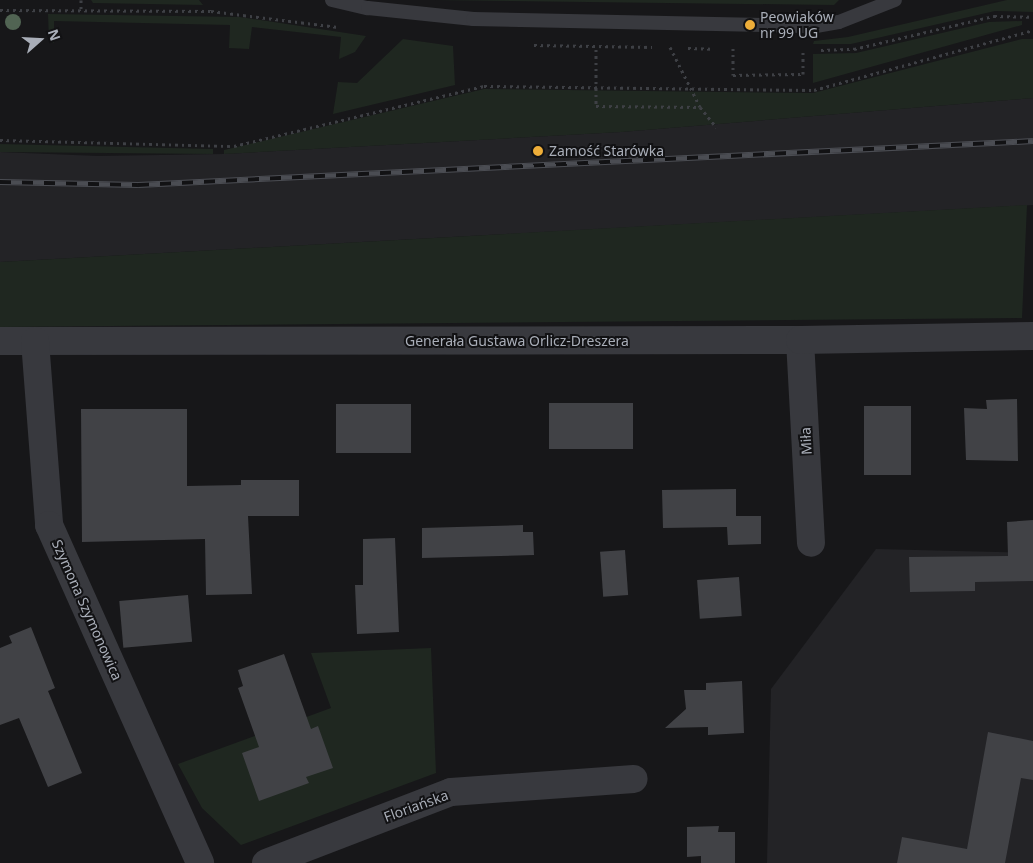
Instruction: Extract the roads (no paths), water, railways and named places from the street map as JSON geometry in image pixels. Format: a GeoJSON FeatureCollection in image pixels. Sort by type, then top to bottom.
{"type":"FeatureCollection","features":[{"type":"Feature","properties":{"kind":"street","name":"Generała Gustawa Orlicz-Dreszera"},"geometry":{"type":"LineString","coordinates":[[0,341],[800,340],[1033,336]]}},
{"type":"Feature","properties":{"kind":"street","name":"Miła"},"geometry":{"type":"LineString","coordinates":[[800,340],[811,542]]}},
{"type":"Feature","properties":{"kind":"street","name":"Szymona Szymonowica"},"geometry":{"type":"LineString","coordinates":[[35,341],[49,525],[200,863]]}},
{"type":"Feature","properties":{"kind":"street","name":"Floriańska"},"geometry":{"type":"LineString","coordinates":[[266,863],[451,792],[634,779]]}},
{"type":"Feature","properties":{"kind":"lane"},"geometry":{"type":"LineString","coordinates":[[332,0],[368,8],[473,19],[816,26],[839,22],[895,0]]}},
{"type":"Feature","properties":{"kind":"railway"},"geometry":{"type":"LineString","coordinates":[[0,182],[138,185],[1033,141]]}},
{"type":"Feature","properties":{"kind":"place","name":"Peowiaków nr 99 UG"},"geometry":{"type":"Point","coordinates":[750,25]}},
{"type":"Feature","properties":{"kind":"place","name":"Zamość Starówka"},"geometry":{"type":"Point","coordinates":[538,151]}}]}
